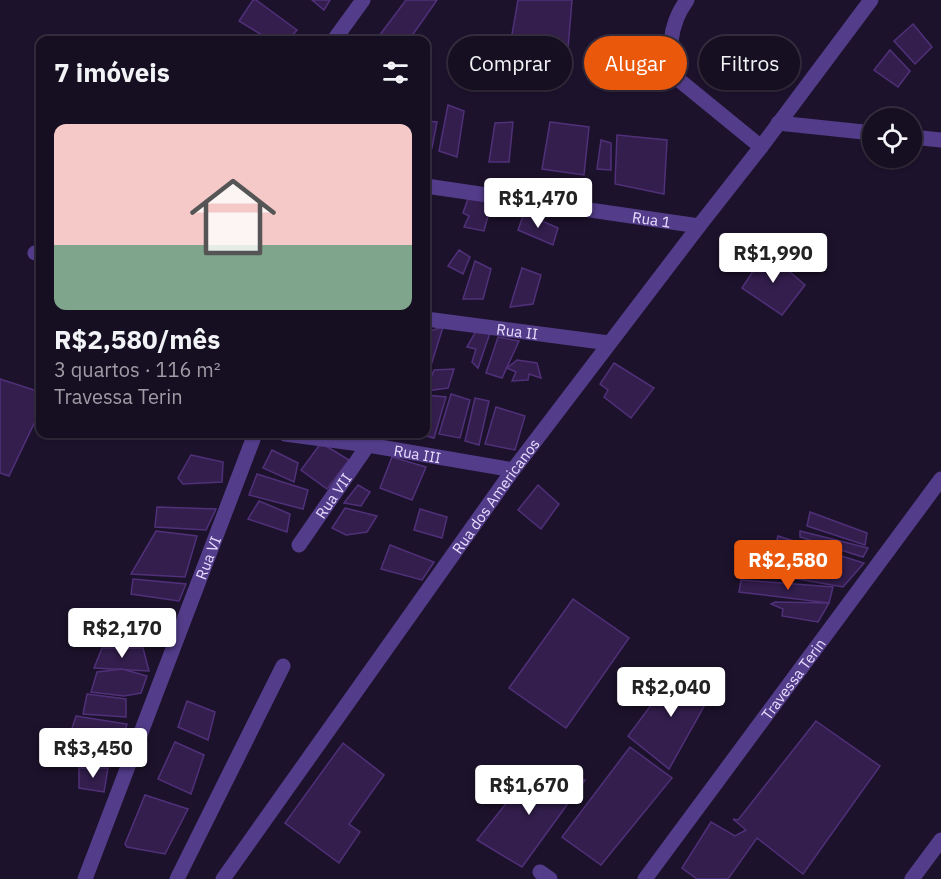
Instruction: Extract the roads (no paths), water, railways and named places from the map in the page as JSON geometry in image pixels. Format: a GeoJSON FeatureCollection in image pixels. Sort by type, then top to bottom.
{"type":"FeatureCollection","features":[{"type":"Feature","properties":{"kind":"street"},"geometry":{"type":"LineString","coordinates":[[337,36],[363,0]]}},
{"type":"Feature","properties":{"kind":"street"},"geometry":{"type":"LineString","coordinates":[[687,0],[680,9],[672,33],[670,53],[673,69],[679,80],[761,147]]}},
{"type":"Feature","properties":{"kind":"street","name":"Rua dos Americanos"},"geometry":{"type":"LineString","coordinates":[[224,879],[513,470],[871,0]]}},
{"type":"Feature","properties":{"kind":"street"},"geometry":{"type":"LineString","coordinates":[[778,123],[862,132]]}},
{"type":"Feature","properties":{"kind":"street"},"geometry":{"type":"LineString","coordinates":[[922,138],[941,140]]}},
{"type":"Feature","properties":{"kind":"street","name":"Rua 1"},"geometry":{"type":"LineString","coordinates":[[430,187],[699,226]]}},
{"type":"Feature","properties":{"kind":"street","name":"Rua II"},"geometry":{"type":"LineString","coordinates":[[430,320],[609,343]]}},
{"type":"Feature","properties":{"kind":"street","name":"Rua VI"},"geometry":{"type":"LineString","coordinates":[[85,879],[253,438]]}},
{"type":"Feature","properties":{"kind":"street","name":"Rua III"},"geometry":{"type":"LineString","coordinates":[[315,438],[513,470]]}},
{"type":"Feature","properties":{"kind":"street","name":"Rua VII"},"geometry":{"type":"LineString","coordinates":[[299,545],[368,445]]}},
{"type":"Feature","properties":{"kind":"street","name":"Travessa Terin"},"geometry":{"type":"LineString","coordinates":[[645,879],[941,479]]}},
{"type":"Feature","properties":{"kind":"street"},"geometry":{"type":"LineString","coordinates":[[177,879],[283,666]]}},
{"type":"Feature","properties":{"kind":"street"},"geometry":{"type":"LineString","coordinates":[[912,879],[941,840]]}}]}
